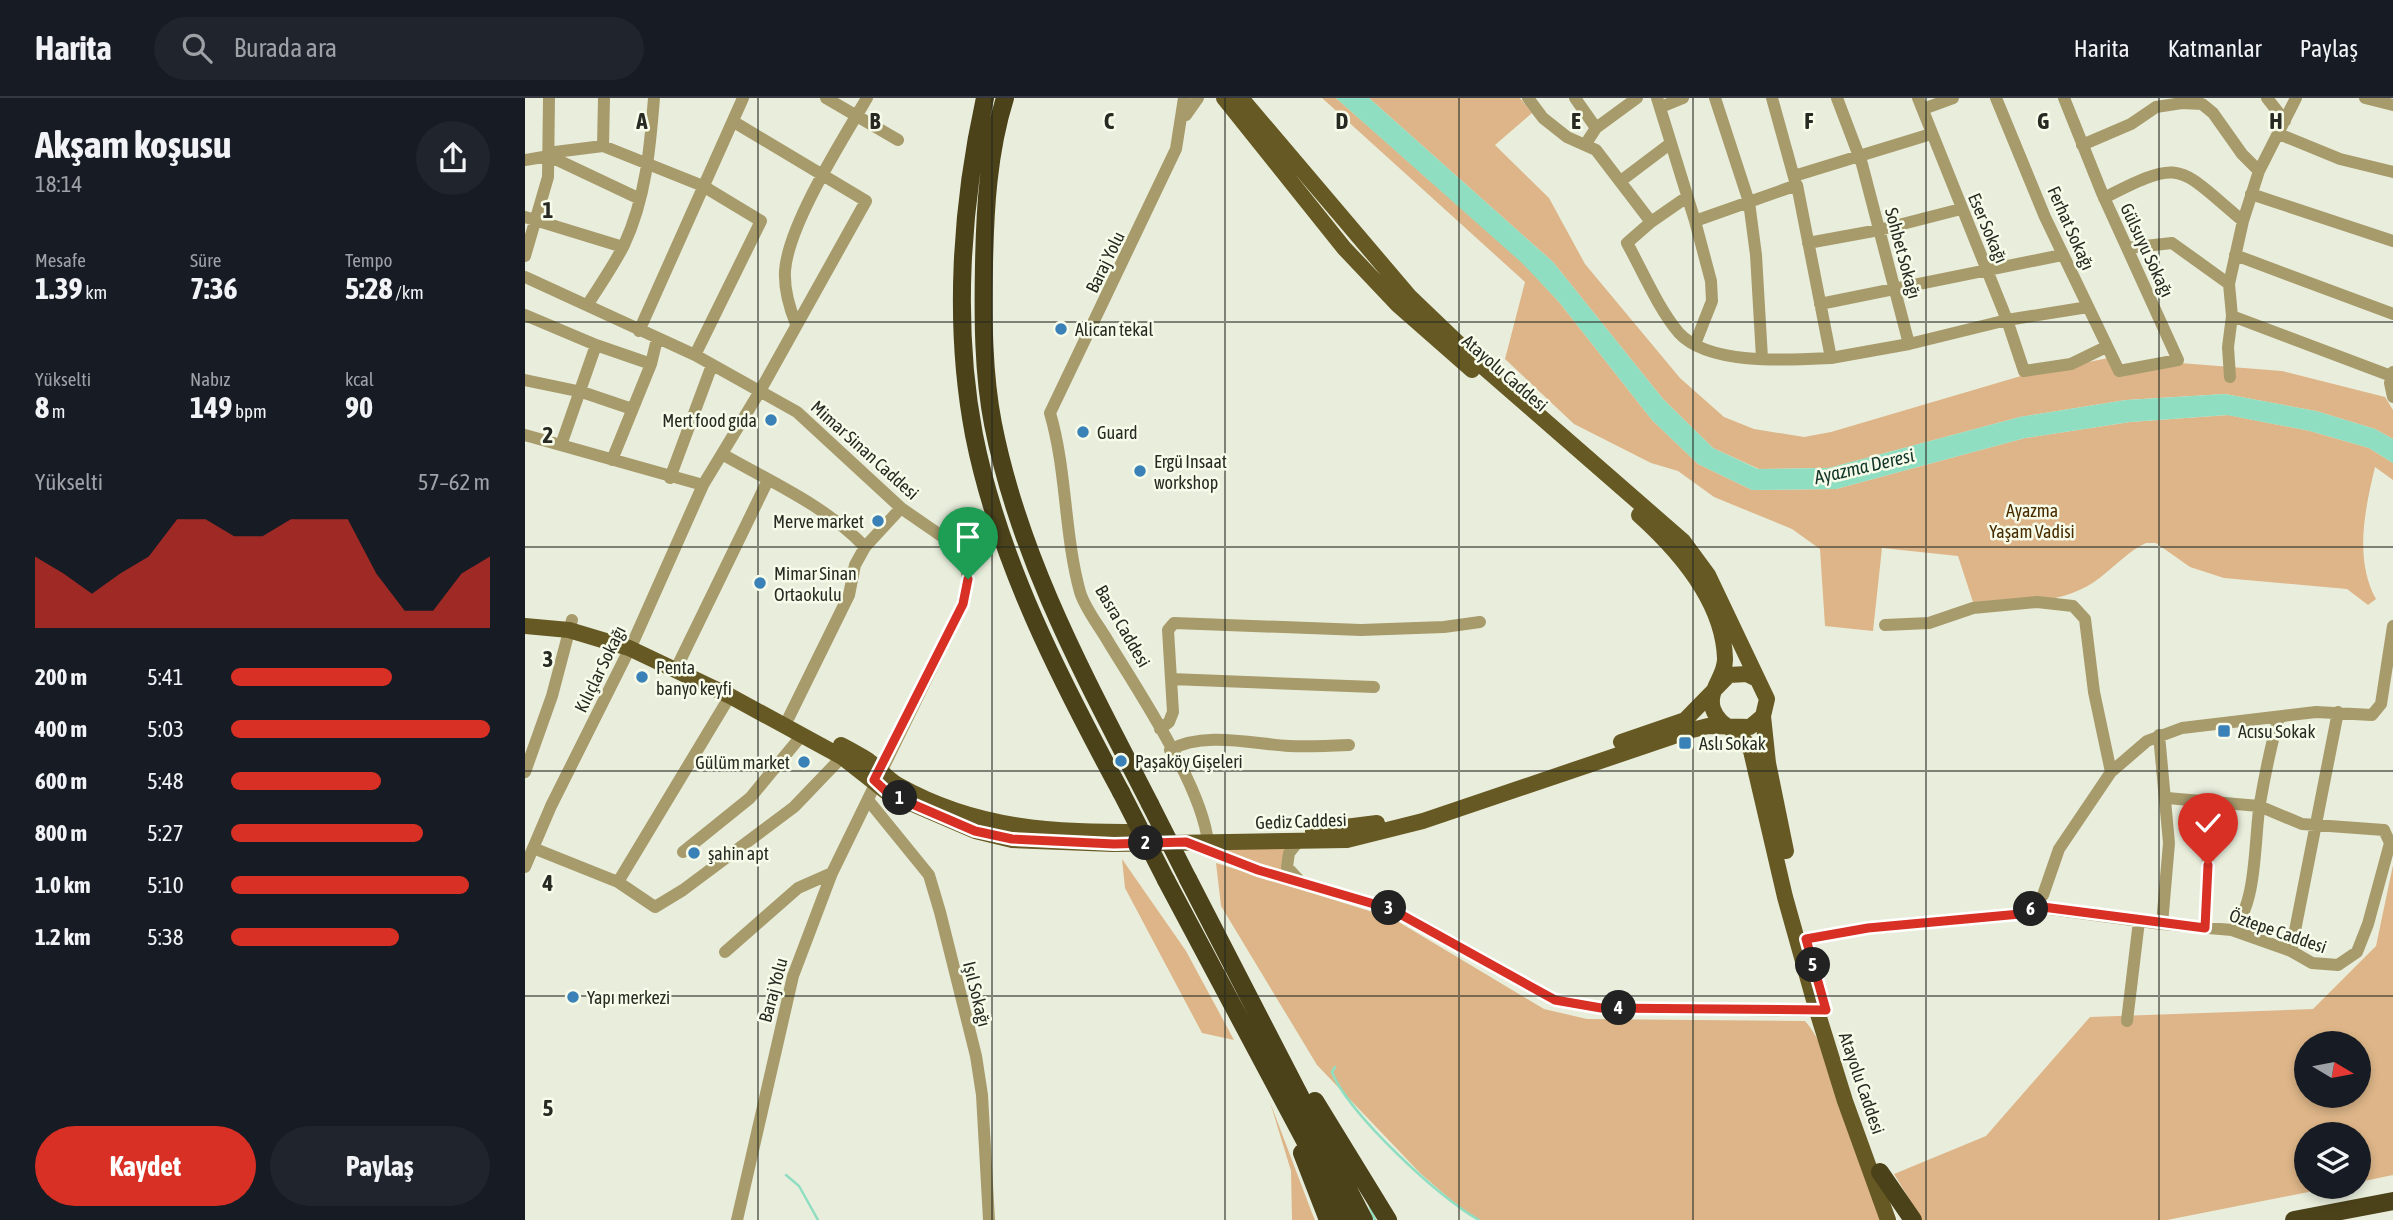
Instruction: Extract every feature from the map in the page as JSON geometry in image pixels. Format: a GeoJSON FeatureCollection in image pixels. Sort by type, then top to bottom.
{"type":"FeatureCollection","features":[{"type":"Feature","properties":{"kind":"highway"},"geometry":{"type":"LineString","coordinates":[[985,98],[969,179],[964,280],[966,359],[974,434],[992,504],[1010,559],[1050,651],[1166,880],[1347,1220]]}},
{"type":"Feature","properties":{"kind":"highway"},"geometry":{"type":"LineString","coordinates":[[1004,100],[988,187],[983,285],[985,355],[992,421],[1005,477],[1023,533],[1059,625],[1364,1220]]}},
{"type":"Feature","properties":{"kind":"highway"},"geometry":{"type":"LineString","coordinates":[[1238,1013],[1298,1143],[1328,1220]]}},
{"type":"Feature","properties":{"kind":"highway"},"geometry":{"type":"LineString","coordinates":[[1268,1032],[1331,1124],[1388,1220]]}},
{"type":"Feature","properties":{"kind":"highway"},"geometry":{"type":"LineString","coordinates":[[1880,1172],[1897,1220]]}},
{"type":"Feature","properties":{"kind":"highway"},"geometry":{"type":"LineString","coordinates":[[1880,1172],[1913,1220]]}},
{"type":"Feature","properties":{"kind":"highway"},"geometry":{"type":"LineString","coordinates":[[2294,1220],[2393,1201]]}},
{"type":"Feature","properties":{"kind":"main road","name":"Atayolu Caddesi"},"geometry":{"type":"LineString","coordinates":[[1224,98],[1344,247],[1398,305],[1648,524],[1684,560],[1706,594],[1721,634],[1725,659],[1716,687],[1714,711],[1725,725],[1746,739],[1756,766],[1785,897],[1847,1086],[1880,1172]]}},
{"type":"Feature","properties":{"kind":"main road","name":"Atayolu Caddesi"},"geometry":{"type":"LineString","coordinates":[[1241,98],[1409,296],[1481,365],[1683,541],[1708,575],[1767,699],[1763,716],[1771,777],[1822,1011],[1845,1101],[1888,1220]]}},
{"type":"Feature","properties":{"kind":"main road"},"geometry":{"type":"LineString","coordinates":[[525,617],[571,625],[631,644],[678,665],[789,717],[867,760],[877,775]]}},
{"type":"Feature","properties":{"kind":"main road"},"geometry":{"type":"LineString","coordinates":[[525,626],[571,625]]}},
{"type":"Feature","properties":{"kind":"main road"},"geometry":{"type":"LineString","coordinates":[[678,665],[877,775]]}},
{"type":"Feature","properties":{"kind":"main road"},"geometry":{"type":"LineString","coordinates":[[1716,687],[1729,675],[1747,674],[1755,678]]}},
{"type":"Feature","properties":{"kind":"main road","name":"Gediz Caddesi"},"geometry":{"type":"LineString","coordinates":[[877,775],[889,794],[975,831],[1012,839],[1114,844],[1186,842],[1207,838],[1325,831],[1414,814],[1685,720],[1703,705],[1716,687]]}},
{"type":"Feature","properties":{"kind":"main road"},"geometry":{"type":"LineString","coordinates":[[1725,725],[1741,729],[1750,727],[1763,716]]}},
{"type":"Feature","properties":{"kind":"main road","name":"Gediz Caddesi"},"geometry":{"type":"LineString","coordinates":[[877,775],[979,820],[1018,828],[1298,842],[1347,840],[1423,821],[1692,730],[1725,725]]}},
{"type":"Feature","properties":{"kind":"street"},"geometry":{"type":"LineString","coordinates":[[525,256],[530,218],[548,177],[549,98]]}},
{"type":"Feature","properties":{"kind":"street"},"geometry":{"type":"LineString","coordinates":[[603,146],[604,98]]}},
{"type":"Feature","properties":{"kind":"street"},"geometry":{"type":"LineString","coordinates":[[588,304],[623,247],[640,199],[649,162],[654,98]]}},
{"type":"Feature","properties":{"kind":"street"},"geometry":{"type":"LineString","coordinates":[[639,331],[743,98]]}},
{"type":"Feature","properties":{"kind":"street"},"geometry":{"type":"LineString","coordinates":[[827,98],[898,140]]}},
{"type":"Feature","properties":{"kind":"street"},"geometry":{"type":"LineString","coordinates":[[796,324],[787,302],[785,271],[792,242],[823,174],[867,98]]}},
{"type":"Feature","properties":{"kind":"street","name":"Baraj Yolu"},"geometry":{"type":"LineString","coordinates":[[1050,413],[1176,149],[1183,122],[1184,98]]}},
{"type":"Feature","properties":{"kind":"street","name":"Baraj Yolu"},"geometry":{"type":"LineString","coordinates":[[1183,122],[1198,98]]}},
{"type":"Feature","properties":{"kind":"street"},"geometry":{"type":"LineString","coordinates":[[1575,98],[1596,128]]}},
{"type":"Feature","properties":{"kind":"street"},"geometry":{"type":"LineString","coordinates":[[1585,145],[1596,128],[1637,98]]}},
{"type":"Feature","properties":{"kind":"street"},"geometry":{"type":"LineString","coordinates":[[1683,98],[1659,102],[1711,281],[1711,301],[1695,344]]}},
{"type":"Feature","properties":{"kind":"street"},"geometry":{"type":"LineString","coordinates":[[1715,98],[1749,202],[1756,255],[1762,358]]}},
{"type":"Feature","properties":{"kind":"street"},"geometry":{"type":"LineString","coordinates":[[1772,98],[1795,181],[1831,358]]}},
{"type":"Feature","properties":{"kind":"street"},"geometry":{"type":"LineString","coordinates":[[1921,103],[1953,98]]}},
{"type":"Feature","properties":{"kind":"street","name":"Ferhat Sokağı"},"geometry":{"type":"LineString","coordinates":[[1996,98],[2062,255],[2119,370]]}},
{"type":"Feature","properties":{"kind":"street","name":"Gülsuyu Sokağı"},"geometry":{"type":"LineString","coordinates":[[2064,98],[2104,198],[2178,360],[2119,370]]}},
{"type":"Feature","properties":{"kind":"street"},"geometry":{"type":"LineString","coordinates":[[2267,98],[2282,127],[2340,159],[2393,172]]}},
{"type":"Feature","properties":{"kind":"street"},"geometry":{"type":"LineString","coordinates":[[2230,377],[2228,346],[2232,316],[2229,284],[2243,221],[2259,171],[2296,98]]}},
{"type":"Feature","properties":{"kind":"street"},"geometry":{"type":"LineString","coordinates":[[2365,98],[2393,105]]}},
{"type":"Feature","properties":{"kind":"street","name":"Sohbet Sokağı"},"geometry":{"type":"LineString","coordinates":[[1841,99],[1859,156],[1909,344]]}},
{"type":"Feature","properties":{"kind":"street"},"geometry":{"type":"LineString","coordinates":[[1533,100],[1551,125],[1567,137],[1597,150],[1651,222]]}},
{"type":"Feature","properties":{"kind":"street","name":"Eser Sokağı"},"geometry":{"type":"LineString","coordinates":[[1921,103],[1931,134],[2007,320],[2024,371],[2071,364],[2106,347]]}},
{"type":"Feature","properties":{"kind":"street"},"geometry":{"type":"LineString","coordinates":[[2083,145],[2131,124],[2156,107],[2182,103],[2202,104],[2213,113],[2242,153],[2259,171]]}},
{"type":"Feature","properties":{"kind":"street"},"geometry":{"type":"LineString","coordinates":[[734,122],[823,174]]}},
{"type":"Feature","properties":{"kind":"street"},"geometry":{"type":"LineString","coordinates":[[1695,221],[1749,202],[1859,156],[1931,134]]}},
{"type":"Feature","properties":{"kind":"street"},"geometry":{"type":"LineString","coordinates":[[1622,180],[1671,143]]}},
{"type":"Feature","properties":{"kind":"street"},"geometry":{"type":"LineString","coordinates":[[525,159],[603,146],[649,162],[703,186],[761,221],[695,355]]}},
{"type":"Feature","properties":{"kind":"street"},"geometry":{"type":"LineString","coordinates":[[549,156],[640,199]]}},
{"type":"Feature","properties":{"kind":"street"},"geometry":{"type":"LineString","coordinates":[[2104,198],[2157,172],[2170,171],[2194,180],[2243,221]]}},
{"type":"Feature","properties":{"kind":"street","name":"Kılıçlar Sokağı"},"geometry":{"type":"LineString","coordinates":[[525,867],[703,485],[760,391],[866,201],[823,174]]}},
{"type":"Feature","properties":{"kind":"street"},"geometry":{"type":"LineString","coordinates":[[2251,194],[2393,241]]}},
{"type":"Feature","properties":{"kind":"street"},"geometry":{"type":"LineString","coordinates":[[1687,197],[1627,243],[1680,333],[1695,344],[1722,355],[1831,358],[1909,344],[2007,320],[2088,307]]}},
{"type":"Feature","properties":{"kind":"street"},"geometry":{"type":"LineString","coordinates":[[1808,243],[1879,230],[1961,209]]}},
{"type":"Feature","properties":{"kind":"street"},"geometry":{"type":"LineString","coordinates":[[530,218],[623,247]]}},
{"type":"Feature","properties":{"kind":"street"},"geometry":{"type":"LineString","coordinates":[[2127,248],[2172,243],[2229,284]]}},
{"type":"Feature","properties":{"kind":"street"},"geometry":{"type":"LineString","coordinates":[[1820,304],[2062,255]]}},
{"type":"Feature","properties":{"kind":"street"},"geometry":{"type":"LineString","coordinates":[[2235,255],[2393,314]]}},
{"type":"Feature","properties":{"kind":"street","name":"Mimar Sinan Caddesi"},"geometry":{"type":"LineString","coordinates":[[525,277],[695,355],[797,412],[901,508],[956,545],[964,556],[968,579],[963,604],[877,775]]}},
{"type":"Feature","properties":{"kind":"street"},"geometry":{"type":"LineString","coordinates":[[525,315],[596,345],[651,364]]}},
{"type":"Feature","properties":{"kind":"street"},"geometry":{"type":"LineString","coordinates":[[2232,316],[2392,374],[2393,397]]}},
{"type":"Feature","properties":{"kind":"street"},"geometry":{"type":"LineString","coordinates":[[613,460],[651,364],[657,339]]}},
{"type":"Feature","properties":{"kind":"street"},"geometry":{"type":"LineString","coordinates":[[561,445],[582,392],[596,345]]}},
{"type":"Feature","properties":{"kind":"street"},"geometry":{"type":"LineString","coordinates":[[670,478],[712,365]]}},
{"type":"Feature","properties":{"kind":"street"},"geometry":{"type":"LineString","coordinates":[[525,380],[582,392],[632,410]]}},
{"type":"Feature","properties":{"kind":"street","name":"Basra Caddesi"},"geometry":{"type":"LineString","coordinates":[[1050,413],[1058,442],[1080,594],[1160,729],[1200,809],[1207,838]]}},
{"type":"Feature","properties":{"kind":"street"},"geometry":{"type":"LineString","coordinates":[[525,435],[670,478],[703,485]]}},
{"type":"Feature","properties":{"kind":"street"},"geometry":{"type":"LineString","coordinates":[[722,454],[809,502],[852,533],[865,547]]}},
{"type":"Feature","properties":{"kind":"street"},"geometry":{"type":"LineString","coordinates":[[678,665],[768,480]]}},
{"type":"Feature","properties":{"kind":"street"},"geometry":{"type":"LineString","coordinates":[[789,717],[849,595],[855,565],[865,547],[901,508]]}},
{"type":"Feature","properties":{"kind":"street"},"geometry":{"type":"LineString","coordinates":[[1885,625],[1929,623],[1973,608],[2037,602],[2073,606],[2085,618],[2094,692],[2111,772]]}},
{"type":"Feature","properties":{"kind":"street"},"geometry":{"type":"LineString","coordinates":[[1160,729],[1169,722],[1174,712],[1168,630],[1174,623],[1361,630],[1444,627],[1480,622]]}},
{"type":"Feature","properties":{"kind":"street"},"geometry":{"type":"LineString","coordinates":[[525,772],[552,696],[571,625]]}},
{"type":"Feature","properties":{"kind":"street"},"geometry":{"type":"LineString","coordinates":[[2035,906],[2043,895],[2059,849],[2111,772],[2135,749],[2159,735],[2182,728],[2338,712],[2369,717],[2379,710],[2393,626]]}},
{"type":"Feature","properties":{"kind":"street"},"geometry":{"type":"LineString","coordinates":[[1171,679],[1374,687]]}},
{"type":"Feature","properties":{"kind":"street"},"geometry":{"type":"LineString","coordinates":[[618,882],[730,696]]}},
{"type":"Feature","properties":{"kind":"street"},"geometry":{"type":"LineString","coordinates":[[2291,951],[2338,712]]}},
{"type":"Feature","properties":{"kind":"street"},"geometry":{"type":"LineString","coordinates":[[2232,930],[2242,916],[2249,890],[2259,806],[2280,717]]}},
{"type":"Feature","properties":{"kind":"street"},"geometry":{"type":"LineString","coordinates":[[683,852],[750,798],[802,735]]}},
{"type":"Feature","properties":{"kind":"street"},"geometry":{"type":"LineString","coordinates":[[2159,735],[2167,798],[2169,860],[2162,924]]}},
{"type":"Feature","properties":{"kind":"street"},"geometry":{"type":"LineString","coordinates":[[1170,750],[1191,742],[1249,740],[1288,746],[1349,745]]}},
{"type":"Feature","properties":{"kind":"street"},"geometry":{"type":"LineString","coordinates":[[533,848],[618,882],[655,907],[683,890],[794,807],[842,757]]}},
{"type":"Feature","properties":{"kind":"street","name":"Baraj Yolu"},"geometry":{"type":"LineString","coordinates":[[737,1220],[793,976],[832,873],[868,800],[877,775]]}},
{"type":"Feature","properties":{"kind":"street"},"geometry":{"type":"LineString","coordinates":[[2167,798],[2259,806],[2294,822],[2315,824]]}},
{"type":"Feature","properties":{"kind":"street","name":"Işıl Sokağı"},"geometry":{"type":"LineString","coordinates":[[868,800],[893,835],[929,875],[940,912],[976,1056],[982,1095],[989,1220]]}},
{"type":"Feature","properties":{"kind":"street"},"geometry":{"type":"LineString","coordinates":[[2205,928],[2210,802]]}},
{"type":"Feature","properties":{"kind":"street","name":"Öztepe Caddesi"},"geometry":{"type":"LineString","coordinates":[[1806,939],[1868,928],[2020,914],[2035,906],[2162,924],[2232,930],[2291,951],[2321,966],[2338,965],[2351,959],[2368,924],[2391,844],[2384,830],[2315,824]]}},
{"type":"Feature","properties":{"kind":"street"},"geometry":{"type":"LineString","coordinates":[[1186,842],[1258,870],[1391,909],[1555,1000],[1601,1008],[1822,1011]]}},
{"type":"Feature","properties":{"kind":"street"},"geometry":{"type":"LineString","coordinates":[[1298,842],[1289,853],[1287,867],[1298,880]]}},
{"type":"Feature","properties":{"kind":"street"},"geometry":{"type":"LineString","coordinates":[[725,952],[798,888],[832,873]]}},
{"type":"Feature","properties":{"kind":"street"},"geometry":{"type":"LineString","coordinates":[[2127,1021],[2139,921]]}},
{"type":"Feature","properties":{"kind":"green space","name":"Ayazma Yaşam Vadisi"},"geometry":{"type":"Polygon","coordinates":[[[1322,98],[1336,98],[1522,262],[1559,302],[1652,420],[1698,464],[1752,490],[1836,489],[2025,438],[2130,422],[2228,415],[2310,431],[2369,448],[2393,463],[2393,480],[2375,467],[2365,517],[2365,567],[2376,599],[2368,605],[2347,589],[2224,578],[2190,567],[2156,543],[2146,543],[2094,582],[2066,595],[2035,601],[1973,602],[1958,556],[1882,548],[1873,631],[1825,626],[1820,549],[1792,529],[1714,497],[1678,471],[1651,463],[1574,424],[1505,359],[1525,282],[1322,98]]]}},
{"type":"Feature","properties":{"kind":"green space"},"geometry":{"type":"Polygon","coordinates":[[[1369,98],[1520,98],[1532,113],[1495,145],[1549,198],[1585,264],[1680,378],[1724,417],[1754,429],[1804,437],[1831,432],[2021,376],[2108,358],[2117,373],[2180,363],[2282,371],[2385,397],[2393,410],[2393,439],[2375,429],[2316,411],[2225,394],[2126,400],[2020,417],[1829,468],[1759,469],[1713,448],[1663,399],[1553,262],[1369,98]]]}},
{"type":"Feature","properties":{"kind":"green space"},"geometry":{"type":"Polygon","coordinates":[[[1208,849],[1287,849],[1287,875],[1208,849]]]}},
{"type":"Feature","properties":{"kind":"green space"},"geometry":{"type":"Polygon","coordinates":[[[1122,859],[1186,951],[1234,1040],[1202,1033],[1125,888],[1122,859]]]}},
{"type":"Feature","properties":{"kind":"green space"},"geometry":{"type":"Polygon","coordinates":[[[1216,863],[1392,918],[1544,1009],[1587,1019],[1805,1021],[1816,1037],[1838,1086],[1882,1220],[1480,1220],[1466,1213],[1420,1173],[1317,1065],[1221,906],[1216,863]]]}},
{"type":"Feature","properties":{"kind":"green space"},"geometry":{"type":"Polygon","coordinates":[[[2393,865],[2393,1175],[2371,1180],[2371,1122],[2294,1122],[2294,1195],[2167,1220],[1922,1220],[1894,1174],[1986,1136],[2090,1017],[2313,1009],[2376,946],[2393,865]]]}},
{"type":"Feature","properties":{"kind":"green space"},"geometry":{"type":"Polygon","coordinates":[[[1270,1102],[1315,1220],[1292,1220],[1291,1171],[1270,1102]]]}},
{"type":"Feature","properties":{"kind":"water","name":"Ayazma Deresi"},"geometry":{"type":"Polygon","coordinates":[[[1336,98],[1369,98],[1553,262],[1663,399],[1713,448],[1758,469],[1829,468],[2020,417],[2126,400],[2225,394],[2316,411],[2375,429],[2393,439],[2393,463],[2369,448],[2310,431],[2227,415],[2130,422],[2025,438],[1836,489],[1752,490],[1698,464],[1652,420],[1559,302],[1522,263],[1336,98]]]}},
{"type":"Feature","properties":{"kind":"waterway"},"geometry":{"type":"LineString","coordinates":[[1335,1067],[1332,1072],[1341,1089],[1375,1131],[1442,1194],[1479,1220]]}},
{"type":"Feature","properties":{"kind":"waterway"},"geometry":{"type":"LineString","coordinates":[[786,1175],[799,1186],[818,1220]]}},
{"type":"Feature","properties":{"kind":"waterway"},"geometry":{"type":"LineString","coordinates":[[1372,1211],[1370,1207],[1375,1220]]}},
{"type":"Feature","properties":{"kind":"place","name":"Alican tekal"},"geometry":{"type":"Point","coordinates":[1061,329]}},
{"type":"Feature","properties":{"kind":"place","name":"Mert food gıda"},"geometry":{"type":"Point","coordinates":[771,420]}},
{"type":"Feature","properties":{"kind":"place","name":"Guard"},"geometry":{"type":"Point","coordinates":[1083,432]}},
{"type":"Feature","properties":{"kind":"place","name":"Ergü Insaat workshop"},"geometry":{"type":"Point","coordinates":[1140,471]}},
{"type":"Feature","properties":{"kind":"place","name":"Merve market"},"geometry":{"type":"Point","coordinates":[878,521]}},
{"type":"Feature","properties":{"kind":"place","name":"Mimar Sinan Ortaokulu"},"geometry":{"type":"Point","coordinates":[760,583]}},
{"type":"Feature","properties":{"kind":"place","name":"Penta banyo keyfi"},"geometry":{"type":"Point","coordinates":[642,677]}},
{"type":"Feature","properties":{"kind":"place","name":"Acısu Sokak"},"geometry":{"type":"Point","coordinates":[2224,731]}},
{"type":"Feature","properties":{"kind":"place","name":"Aslı Sokak"},"geometry":{"type":"Point","coordinates":[1685,743]}},
{"type":"Feature","properties":{"kind":"place","name":"Paşaköy Gişeleri"},"geometry":{"type":"Point","coordinates":[1121,761]}},
{"type":"Feature","properties":{"kind":"place","name":"Gülüm market"},"geometry":{"type":"Point","coordinates":[804,762]}},
{"type":"Feature","properties":{"kind":"place","name":"şahin apt"},"geometry":{"type":"Point","coordinates":[694,853]}},
{"type":"Feature","properties":{"kind":"place","name":"Yapı merkezi"},"geometry":{"type":"Point","coordinates":[573,997]}},
{"type":"Feature","properties":{"kind":"route"},"geometry":{"type":"LineString","coordinates":[[968,579],[963,604],[874,780],[889,794],[975,831],[1012,839],[1114,844],[1186,842],[1258,870],[1328,888],[1391,909],[1555,1000],[1601,1008],[1698,1011],[1826,1010],[1806,939],[1868,928],[2020,914],[2035,906],[2205,928],[2208,865]]}}]}
